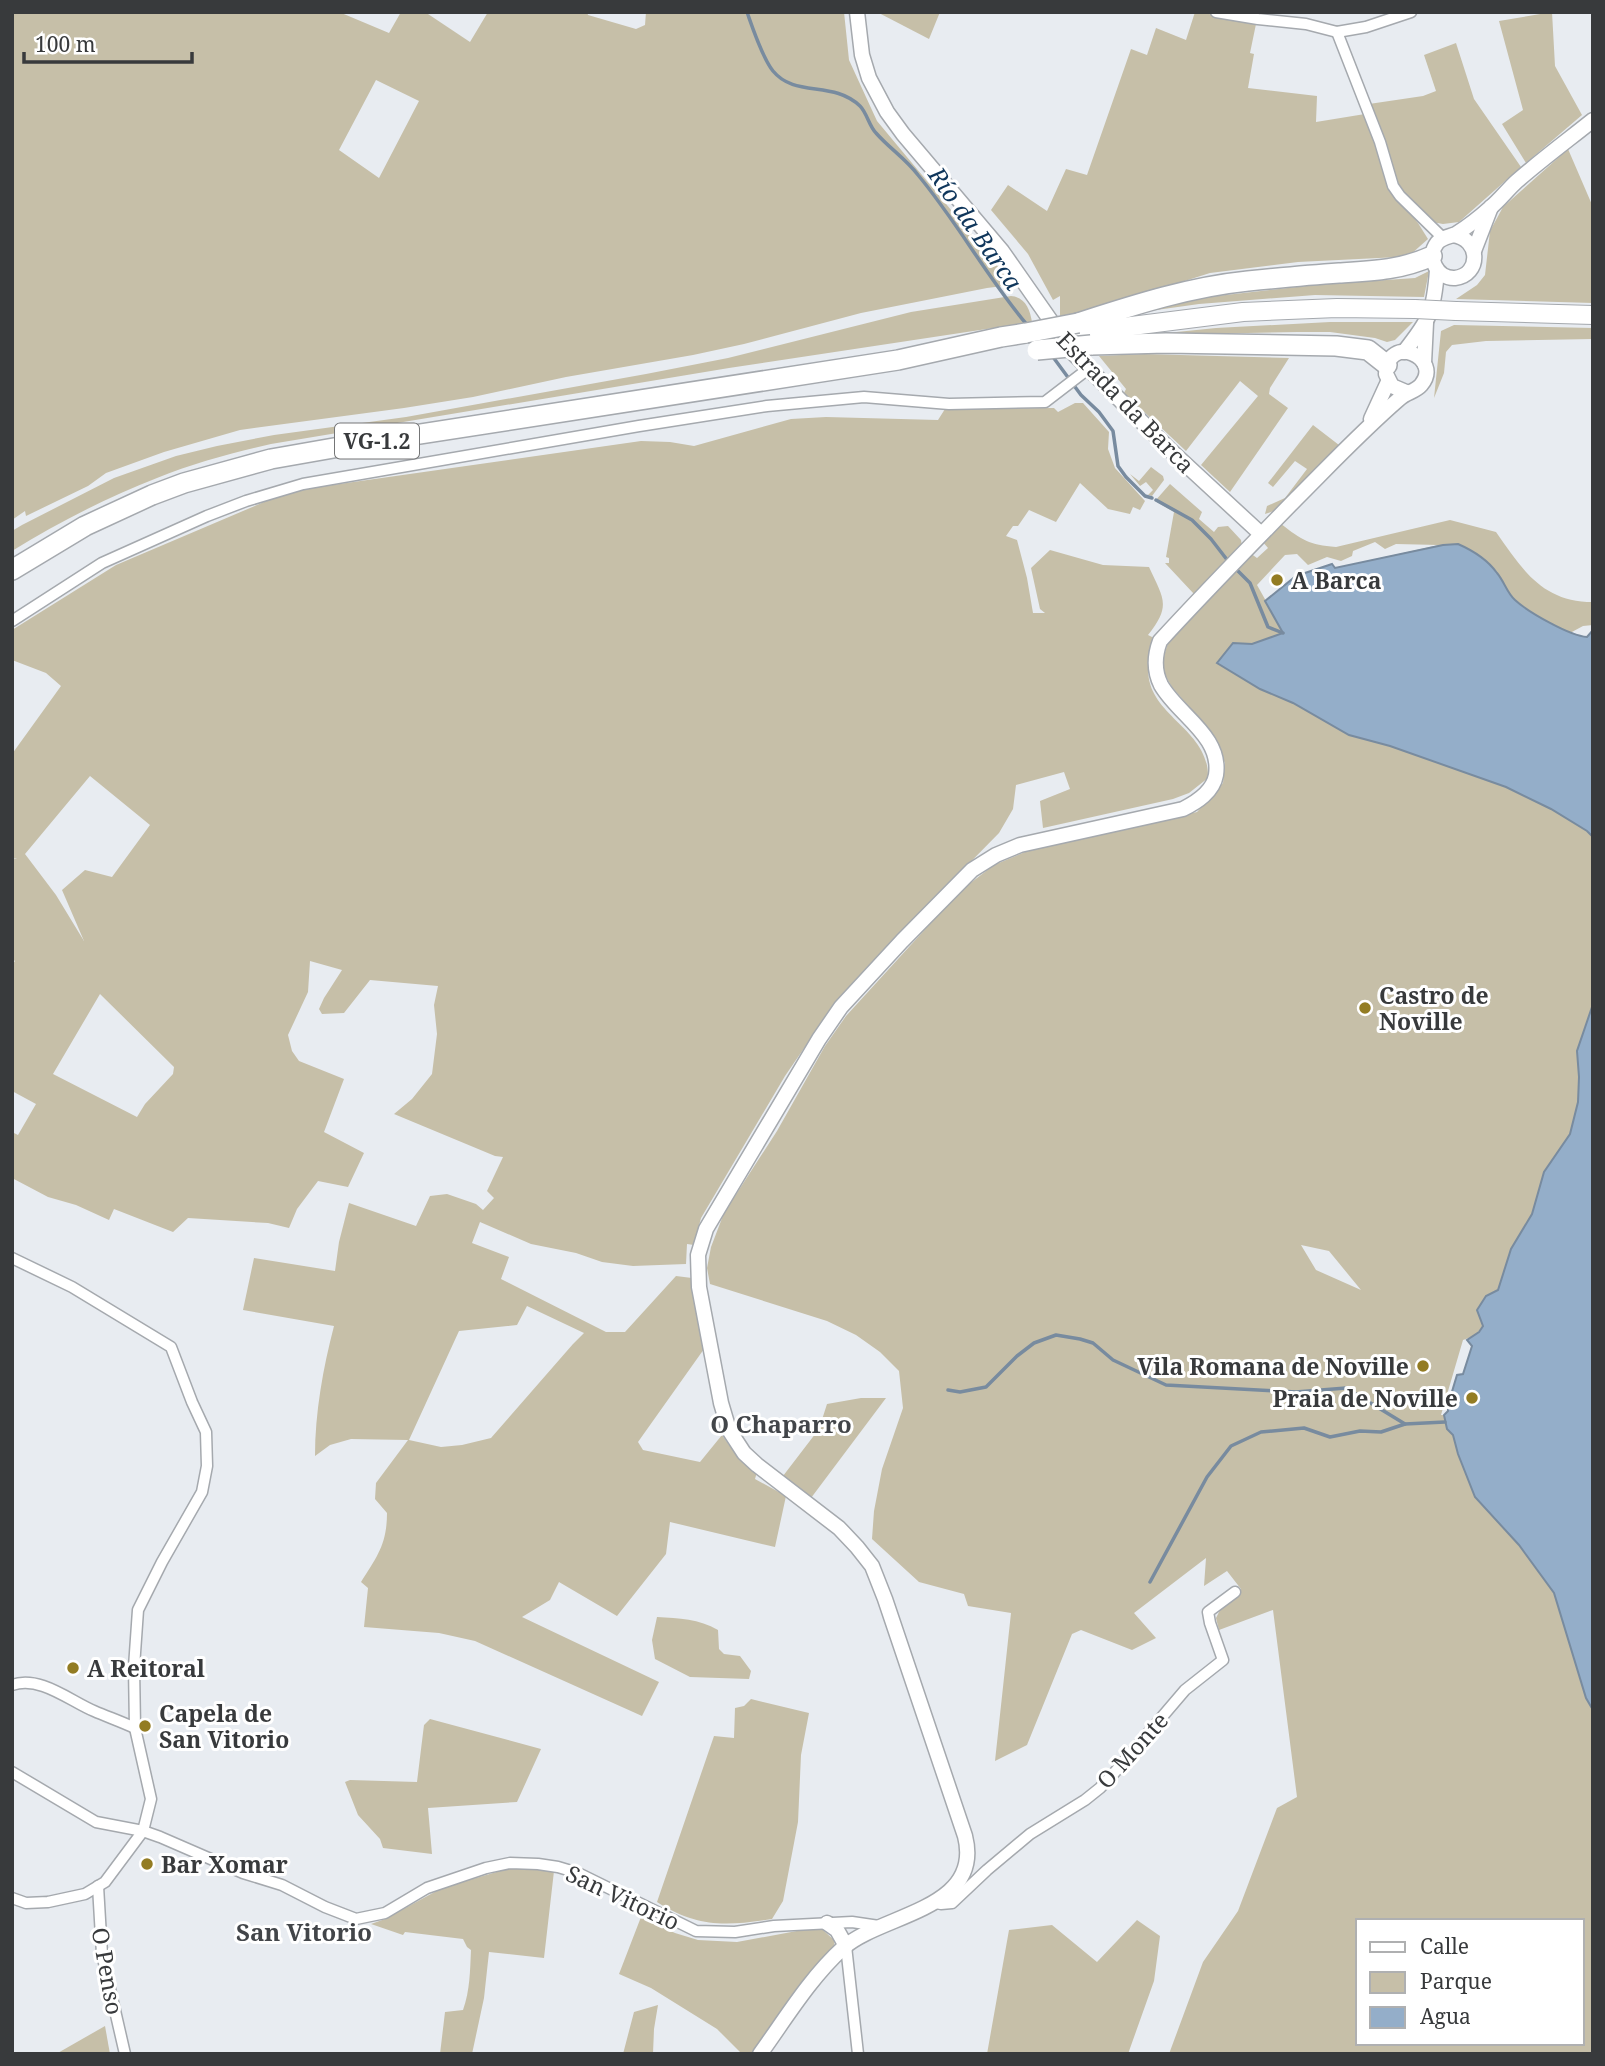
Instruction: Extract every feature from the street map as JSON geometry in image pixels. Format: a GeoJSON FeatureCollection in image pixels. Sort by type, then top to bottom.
{"type":"FeatureCollection","features":[{"type":"Feature","properties":{"kind":"highway"},"geometry":{"type":"LineString","coordinates":[[1084,333],[1139,303],[1212,286],[1435,263]]}},
{"type":"Feature","properties":{"kind":"highway"},"geometry":{"type":"LineString","coordinates":[[1084,333],[1126,343],[1336,345],[1368,350],[1387,374]]}},
{"type":"Feature","properties":{"kind":"highway","name":"VG-1.2"},"geometry":{"type":"LineString","coordinates":[[12,570],[85,526],[143,499],[184,483],[271,459],[898,360],[1001,337],[1027,342],[1084,333]]}},
{"type":"Feature","properties":{"kind":"main road"},"geometry":{"type":"LineString","coordinates":[[1084,333],[1242,312],[1337,308],[1421,316],[1456,311],[1593,315]]}},
{"type":"Feature","properties":{"kind":"street","name":"Estrada da Barca"},"geometry":{"type":"LineString","coordinates":[[857,12],[862,55],[869,78],[887,112],[1002,251],[1074,354],[1169,449],[1261,534]]}},
{"type":"Feature","properties":{"kind":"street"},"geometry":{"type":"LineString","coordinates":[[1216,12],[1320,22],[1337,32],[1380,142],[1393,186],[1400,196],[1448,237],[1464,238],[1474,251]]}},
{"type":"Feature","properties":{"kind":"street"},"geometry":{"type":"LineString","coordinates":[[1337,32],[1366,27],[1411,12]]}},
{"type":"Feature","properties":{"kind":"street"},"geometry":{"type":"LineString","coordinates":[[1435,301],[1437,243],[1491,208],[1517,181],[1593,120]]}},
{"type":"Feature","properties":{"kind":"street"},"geometry":{"type":"LineString","coordinates":[[1404,352],[1421,316],[1456,278],[1473,265],[1474,251],[1491,208]]}},
{"type":"Feature","properties":{"kind":"street"},"geometry":{"type":"LineString","coordinates":[[1435,263],[1443,275],[1456,278]]}},
{"type":"Feature","properties":{"kind":"street"},"geometry":{"type":"LineString","coordinates":[[760,2054],[825,1965],[859,1936],[936,1903],[958,1881],[967,1860],[968,1850],[890,1612],[872,1566],[839,1528],[744,1453],[729,1430],[721,1403],[697,1267],[706,1230],[819,1039],[841,1007],[967,875],[984,862],[1012,848],[1175,811],[1194,803],[1210,790],[1217,771],[1213,748],[1164,692],[1156,670],[1156,652],[1160,641],[1368,425],[1406,392],[1419,388],[1425,376],[1421,316]]}},
{"type":"Feature","properties":{"kind":"street"},"geometry":{"type":"LineString","coordinates":[[1368,425],[1393,356],[1404,352],[1416,354],[1424,363]]}},
{"type":"Feature","properties":{"kind":"street"},"geometry":{"type":"LineString","coordinates":[[12,621],[102,563],[207,516],[303,484],[639,425],[767,406],[864,397],[949,404],[1045,402],[1088,369]]}},
{"type":"Feature","properties":{"kind":"street"},"geometry":{"type":"LineString","coordinates":[[1387,374],[1396,390],[1406,392]]}},
{"type":"Feature","properties":{"kind":"street"},"geometry":{"type":"LineString","coordinates":[[12,1258],[72,1287],[171,1347],[206,1432],[207,1466],[202,1492],[138,1610],[134,1667],[135,1728],[151,1799],[143,1831],[105,1882],[85,1894],[48,1902],[26,1903],[12,1898]]}},
{"type":"Feature","properties":{"kind":"street","name":"O Monte"},"geometry":{"type":"LineString","coordinates":[[987,1870],[1030,1834],[1100,1788],[1185,1690],[1223,1661],[1208,1612],[1235,1592]]}},
{"type":"Feature","properties":{"kind":"street"},"geometry":{"type":"LineString","coordinates":[[12,1685],[20,1682],[43,1686],[135,1728]]}},
{"type":"Feature","properties":{"kind":"street","name":"San Vitorio"},"geometry":{"type":"LineString","coordinates":[[12,1772],[96,1822],[143,1831],[243,1873],[282,1885],[356,1919],[385,1913],[427,1888],[443,1882],[486,1868],[522,1863],[558,1867],[578,1873],[696,1931],[735,1932],[774,1926],[827,1923],[865,1923],[878,1926]]}},
{"type":"Feature","properties":{"kind":"street"},"geometry":{"type":"LineString","coordinates":[[936,1903],[951,1903],[987,1870],[967,1860]]}},
{"type":"Feature","properties":{"kind":"street","name":"O Penso"},"geometry":{"type":"LineString","coordinates":[[98,1886],[102,1954],[125,2054]]}},
{"type":"Feature","properties":{"kind":"street"},"geometry":{"type":"LineString","coordinates":[[827,1923],[837,1930],[846,1946],[858,2054]]}},
{"type":"Feature","properties":{"kind":"green space"},"geometry":{"type":"Polygon","coordinates":[[[12,12],[339,12],[389,33],[401,12],[425,12],[470,42],[488,12],[587,12],[588,15],[636,29],[645,25],[646,12],[844,12],[849,60],[877,121],[1008,281],[1003,286],[861,313],[693,355],[566,377],[473,397],[240,430],[164,452],[106,473],[88,486],[26,516],[25,511],[12,520],[12,12]],[[376,80],[339,150],[379,178],[419,101],[376,80]]]}},
{"type":"Feature","properties":{"kind":"green space"},"geometry":{"type":"Polygon","coordinates":[[[877,12],[940,12],[929,39],[877,12]]]}},
{"type":"Feature","properties":{"kind":"green space"},"geometry":{"type":"Polygon","coordinates":[[[1195,12],[1256,24],[1250,53],[1254,54],[1248,88],[1317,96],[1316,122],[1365,114],[1390,188],[1428,239],[1410,255],[1399,257],[1298,262],[1210,273],[1074,316],[1060,317],[1060,296],[1053,300],[1028,254],[991,210],[1008,185],[1047,211],[1066,169],[1087,175],[1131,49],[1147,55],[1156,28],[1186,40],[1195,12]]]}},
{"type":"Feature","properties":{"kind":"green space"},"geometry":{"type":"Polygon","coordinates":[[[1552,12],[1555,66],[1582,115],[1526,163],[1502,124],[1523,110],[1499,21],[1552,12]]]}},
{"type":"Feature","properties":{"kind":"green space"},"geometry":{"type":"Polygon","coordinates":[[[1456,43],[1474,99],[1521,167],[1459,222],[1443,224],[1432,222],[1397,185],[1369,104],[1423,96],[1436,91],[1424,55],[1456,43]]]}},
{"type":"Feature","properties":{"kind":"green space"},"geometry":{"type":"Polygon","coordinates":[[[1568,149],[1593,207],[1593,303],[1456,299],[1477,285],[1485,275],[1490,231],[1503,207],[1568,149]]]}},
{"type":"Feature","properties":{"kind":"green space"},"geometry":{"type":"Polygon","coordinates":[[[1429,271],[1424,297],[1315,295],[1199,304],[1135,313],[1199,298],[1314,285],[1415,278],[1429,271]]]}},
{"type":"Feature","properties":{"kind":"green space"},"geometry":{"type":"Polygon","coordinates":[[[1011,296],[1026,304],[1032,322],[729,368],[242,451],[185,468],[120,493],[12,551],[12,531],[22,525],[114,478],[176,456],[274,435],[406,417],[646,374],[728,358],[911,312],[1011,296]]]}},
{"type":"Feature","properties":{"kind":"green space"},"geometry":{"type":"Polygon","coordinates":[[[1330,322],[1413,322],[1395,340],[1387,342],[1330,332],[1147,335],[1216,328],[1330,322]]]}},
{"type":"Feature","properties":{"kind":"green space"},"geometry":{"type":"Polygon","coordinates":[[[1454,325],[1593,328],[1593,339],[1486,341],[1452,345],[1446,352],[1444,373],[1434,398],[1441,331],[1454,325]]]}},
{"type":"Feature","properties":{"kind":"green space"},"geometry":{"type":"Polygon","coordinates":[[[1144,354],[1289,358],[1269,394],[1288,408],[1230,492],[1201,465],[1258,396],[1240,381],[1186,451],[1124,393],[1126,389],[1099,356],[1144,354]]]}},
{"type":"Feature","properties":{"kind":"green space"},"geometry":{"type":"Polygon","coordinates":[[[1075,403],[1083,403],[1109,432],[1108,449],[1115,468],[1145,501],[1140,510],[1133,507],[1130,514],[1108,509],[1080,483],[1056,522],[1029,510],[1018,526],[1013,526],[1006,536],[1017,540],[1033,613],[1045,613],[1040,609],[1031,568],[1050,550],[1103,565],[1149,567],[1163,601],[1160,616],[1148,635],[1156,639],[1149,664],[1150,684],[1158,700],[1196,742],[1205,758],[1208,778],[1189,793],[1173,799],[1043,828],[1040,801],[1070,789],[1064,772],[1016,785],[1013,809],[999,833],[835,1003],[785,1076],[701,1218],[694,1245],[687,1244],[686,1264],[633,1266],[602,1262],[576,1253],[531,1244],[480,1222],[472,1243],[509,1257],[501,1279],[606,1332],[625,1332],[676,1276],[692,1278],[704,1349],[638,1442],[643,1450],[700,1462],[722,1435],[757,1472],[755,1479],[786,1496],[775,1547],[670,1522],[666,1554],[617,1616],[559,1582],[550,1600],[522,1617],[659,1682],[642,1716],[475,1641],[439,1633],[364,1627],[368,1588],[361,1582],[380,1550],[387,1524],[387,1513],[375,1499],[376,1483],[408,1440],[351,1439],[330,1445],[315,1456],[320,1391],[334,1326],[243,1310],[254,1258],[335,1271],[349,1203],[416,1226],[430,1196],[447,1194],[476,1204],[483,1210],[494,1198],[487,1191],[503,1157],[394,1114],[412,1099],[432,1074],[437,1034],[434,1005],[438,986],[370,980],[344,1013],[322,1014],[319,1009],[324,998],[342,970],[310,961],[308,992],[288,1035],[292,1051],[299,1061],[344,1079],[324,1132],[364,1153],[348,1187],[318,1181],[297,1209],[289,1228],[268,1223],[188,1218],[173,1232],[114,1209],[109,1220],[76,1205],[48,1197],[12,1178],[12,1132],[18,1135],[36,1104],[12,1091],[12,965],[15,961],[12,959],[12,860],[17,858],[12,859],[12,754],[61,686],[46,673],[12,660],[12,630],[116,565],[290,491],[641,441],[694,446],[791,419],[826,417],[938,420],[945,409],[1054,408],[1058,412],[1075,403]],[[90,776],[25,854],[56,895],[84,941],[62,890],[85,870],[112,877],[150,825],[90,776]],[[100,994],[53,1074],[137,1117],[145,1104],[173,1074],[174,1067],[100,994]],[[527,1306],[517,1325],[459,1331],[409,1440],[441,1447],[491,1438],[584,1333],[527,1306]]]}},
{"type":"Feature","properties":{"kind":"green space"},"geometry":{"type":"Polygon","coordinates":[[[1313,425],[1339,445],[1277,510],[1265,514],[1267,506],[1285,498],[1307,469],[1295,461],[1273,487],[1268,483],[1313,425]]]}},
{"type":"Feature","properties":{"kind":"green space"},"geometry":{"type":"Polygon","coordinates":[[[1151,467],[1163,476],[1164,480],[1152,496],[1148,495],[1153,490],[1146,482],[1140,486],[1130,474],[1139,481],[1151,467]]]}},
{"type":"Feature","properties":{"kind":"green space"},"geometry":{"type":"Polygon","coordinates":[[[1170,484],[1202,512],[1199,519],[1214,532],[1218,527],[1228,526],[1241,540],[1242,546],[1229,561],[1194,594],[1165,563],[1169,563],[1169,558],[1166,557],[1174,512],[1155,501],[1170,484]]]}},
{"type":"Feature","properties":{"kind":"green space"},"geometry":{"type":"Polygon","coordinates":[[[1450,520],[1496,532],[1515,559],[1547,590],[1575,601],[1593,602],[1593,625],[1583,626],[1570,633],[1564,631],[1587,831],[1593,837],[1593,1004],[1577,1051],[1578,1102],[1570,1134],[1544,1172],[1532,1214],[1511,1249],[1498,1290],[1486,1296],[1481,1329],[1463,1340],[1441,1415],[1444,1415],[1447,1429],[1453,1435],[1475,1497],[1519,1545],[1554,1593],[1586,1698],[1593,1709],[1593,2054],[1169,2054],[1203,1962],[1238,1911],[1277,1808],[1297,1797],[1273,1610],[1219,1630],[1216,1618],[1221,1608],[1241,1589],[1227,1571],[1204,1586],[1206,1558],[1134,1613],[1156,1638],[1132,1650],[1081,1630],[1072,1634],[1027,1745],[995,1761],[1011,1613],[968,1606],[964,1594],[919,1582],[872,1539],[882,1469],[903,1408],[899,1371],[880,1352],[856,1335],[827,1321],[710,1284],[707,1268],[711,1247],[724,1213],[777,1131],[825,1046],[846,1016],[960,891],[994,865],[1025,852],[1197,812],[1223,783],[1225,763],[1207,728],[1165,675],[1162,663],[1169,639],[1250,553],[1257,558],[1268,548],[1262,541],[1281,524],[1306,541],[1336,547],[1450,520]],[[1375,542],[1353,551],[1352,556],[1341,561],[1327,557],[1308,565],[1297,554],[1285,555],[1257,585],[1266,601],[1296,576],[1332,564],[1335,568],[1439,545],[1396,544],[1385,549],[1375,542]],[[1301,1245],[1316,1270],[1361,1290],[1329,1251],[1301,1245]]]}},
{"type":"Feature","properties":{"kind":"green space"},"geometry":{"type":"Polygon","coordinates":[[[861,1398],[886,1398],[811,1498],[783,1476],[819,1429],[827,1404],[861,1398]]]}},
{"type":"Feature","properties":{"kind":"green space"},"geometry":{"type":"Polygon","coordinates":[[[657,1617],[696,1621],[718,1630],[719,1649],[724,1654],[740,1656],[751,1671],[749,1679],[690,1677],[655,1659],[652,1640],[657,1617]]]}},
{"type":"Feature","properties":{"kind":"green space"},"geometry":{"type":"Polygon","coordinates":[[[751,1699],[809,1713],[801,1755],[798,1822],[783,1901],[772,1919],[726,1924],[699,1921],[657,1902],[714,1736],[734,1738],[735,1708],[744,1706],[751,1699]]]}},
{"type":"Feature","properties":{"kind":"green space"},"geometry":{"type":"Polygon","coordinates":[[[430,1719],[541,1749],[517,1802],[428,1808],[432,1854],[383,1848],[380,1839],[358,1815],[345,1782],[417,1782],[424,1725],[430,1719]]]}},
{"type":"Feature","properties":{"kind":"green space"},"geometry":{"type":"Polygon","coordinates":[[[510,1868],[554,1871],[544,1958],[489,1952],[484,1998],[472,2054],[440,2054],[445,2012],[463,2010],[471,1950],[463,1939],[405,1932],[403,1935],[371,1924],[442,1888],[510,1868]]]}},
{"type":"Feature","properties":{"kind":"green space"},"geometry":{"type":"Polygon","coordinates":[[[641,1917],[675,1933],[698,1940],[737,1942],[802,1930],[823,1930],[834,1940],[835,1949],[754,2054],[742,2054],[717,2029],[651,1988],[619,1974],[641,1917]]]}},
{"type":"Feature","properties":{"kind":"green space"},"geometry":{"type":"Polygon","coordinates":[[[1137,1920],[1160,1936],[1154,1981],[1128,2054],[987,2054],[1009,1930],[1052,1925],[1097,1962],[1137,1920]]]}},
{"type":"Feature","properties":{"kind":"green space"},"geometry":{"type":"Polygon","coordinates":[[[658,2005],[653,2054],[623,2054],[634,2012],[658,2005]]]}},
{"type":"Feature","properties":{"kind":"green space"},"geometry":{"type":"Polygon","coordinates":[[[105,2026],[110,2054],[56,2054],[105,2026]]]}},
{"type":"Feature","properties":{"kind":"water"},"geometry":{"type":"Polygon","coordinates":[[[1458,544],[1489,564],[1512,597],[1529,611],[1580,636],[1587,637],[1593,630],[1593,837],[1551,809],[1506,787],[1390,746],[1349,735],[1293,703],[1260,689],[1217,663],[1233,643],[1252,644],[1283,633],[1265,601],[1296,576],[1332,564],[1335,568],[1458,544]]]}},
{"type":"Feature","properties":{"kind":"water"},"geometry":{"type":"Polygon","coordinates":[[[1593,1004],[1593,1710],[1586,1698],[1554,1593],[1519,1545],[1475,1497],[1453,1435],[1447,1429],[1444,1415],[1448,1411],[1457,1375],[1463,1374],[1472,1346],[1467,1340],[1483,1326],[1477,1310],[1486,1296],[1498,1290],[1511,1249],[1532,1214],[1544,1172],[1570,1134],[1578,1102],[1577,1051],[1593,1004]]]}},
{"type":"Feature","properties":{"kind":"waterway","name":"Río da Barca"},"geometry":{"type":"LineString","coordinates":[[747,12],[765,58],[782,79],[803,87],[838,93],[860,106],[874,130],[933,193],[1028,326]]}},
{"type":"Feature","properties":{"kind":"waterway","name":"Río da Barca"},"geometry":{"type":"LineString","coordinates":[[1053,357],[1081,395],[1099,412],[1113,431],[1118,466],[1145,496],[1152,498]]}},
{"type":"Feature","properties":{"kind":"waterway","name":"Río da Barca"},"geometry":{"type":"LineString","coordinates":[[1156,500],[1192,520],[1228,561]]}},
{"type":"Feature","properties":{"kind":"waterway","name":"Río da Barca"},"geometry":{"type":"LineString","coordinates":[[1236,569],[1250,583],[1268,627],[1283,633]]}},
{"type":"Feature","properties":{"kind":"waterway"},"geometry":{"type":"LineString","coordinates":[[948,1390],[960,1392],[986,1387],[1034,1343],[1056,1335],[1093,1343],[1113,1360],[1166,1385],[1296,1392],[1346,1388],[1405,1424]]}},
{"type":"Feature","properties":{"kind":"waterway"},"geometry":{"type":"LineString","coordinates":[[1150,1582],[1207,1477],[1231,1446],[1261,1432],[1304,1428],[1330,1437],[1360,1431],[1381,1432],[1405,1424],[1445,1422]]}},
{"type":"Feature","properties":{"kind":"place","name":"A Barca"},"geometry":{"type":"Point","coordinates":[1277,580]}},
{"type":"Feature","properties":{"kind":"place","name":"Castro de Noville"},"geometry":{"type":"Point","coordinates":[1365,1008]}},
{"type":"Feature","properties":{"kind":"place","name":"Vila Romana de Noville"},"geometry":{"type":"Point","coordinates":[1423,1366]}},
{"type":"Feature","properties":{"kind":"place","name":"Praia de Noville"},"geometry":{"type":"Point","coordinates":[1472,1398]}},
{"type":"Feature","properties":{"kind":"place","name":"A Reitoral"},"geometry":{"type":"Point","coordinates":[73,1668]}},
{"type":"Feature","properties":{"kind":"place","name":"Capela de San Vitorio"},"geometry":{"type":"Point","coordinates":[145,1726]}},
{"type":"Feature","properties":{"kind":"place","name":"Bar Xomar"},"geometry":{"type":"Point","coordinates":[147,1864]}},
{"type":"Feature","properties":{"kind":"district","name":"O Chaparro"},"geometry":{"type":"Point","coordinates":[781,1423]}},
{"type":"Feature","properties":{"kind":"district","name":"San Vitorio"},"geometry":{"type":"Point","coordinates":[304,1931]}}]}
